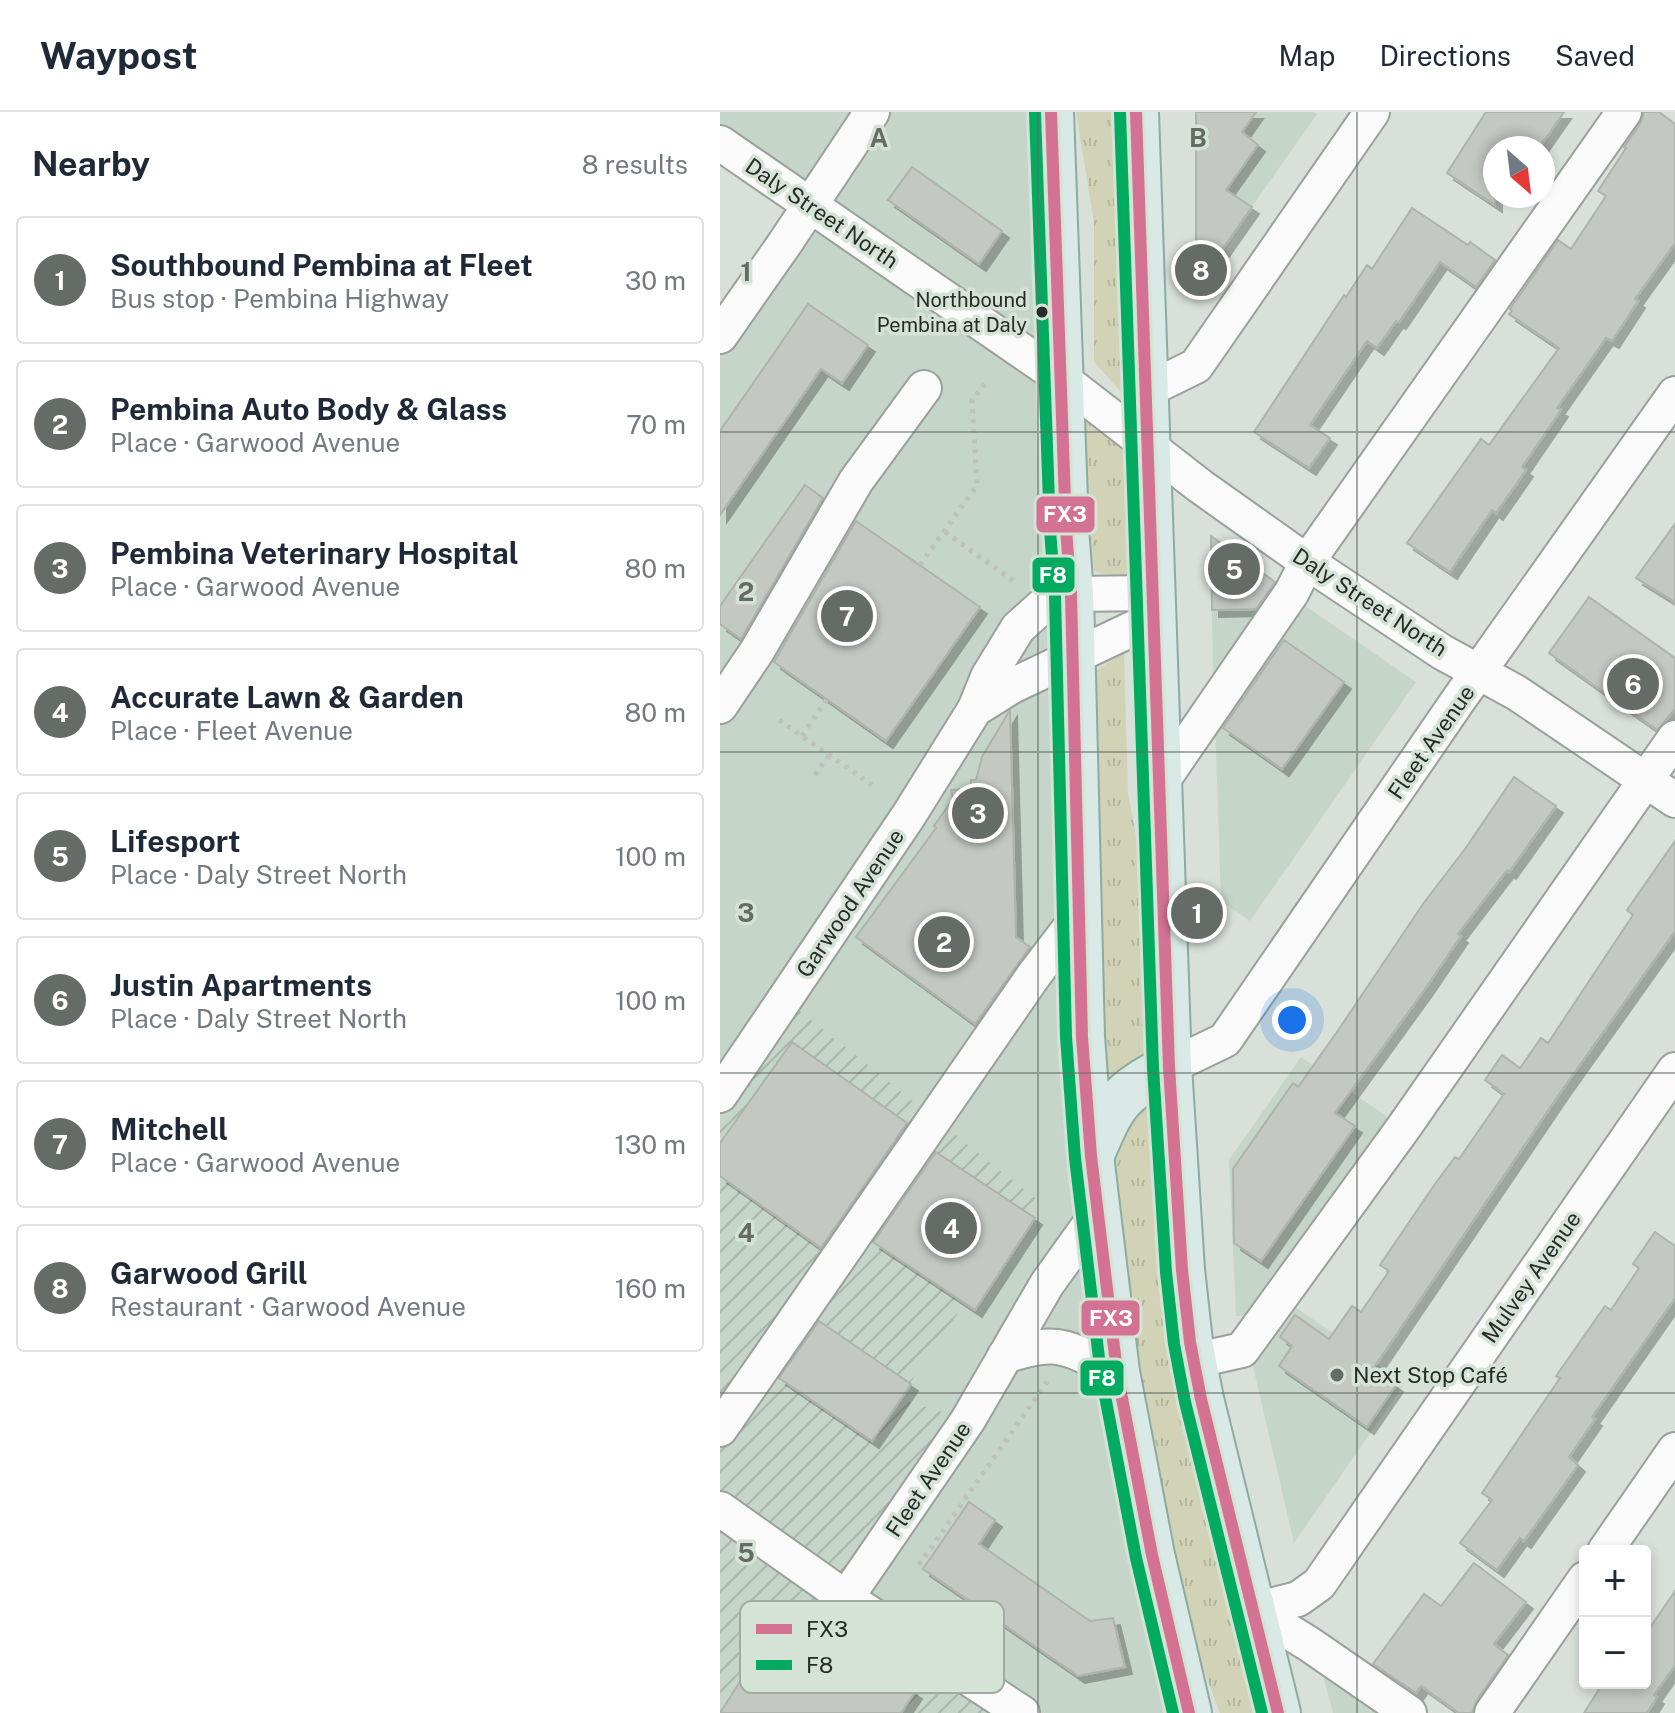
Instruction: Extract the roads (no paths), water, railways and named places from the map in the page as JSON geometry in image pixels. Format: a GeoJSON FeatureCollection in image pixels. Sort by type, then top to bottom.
{"type":"FeatureCollection","features":[{"type":"Feature","properties":{"kind":"main road"},"geometry":{"type":"LineString","coordinates":[[1051,112],[1071,594],[1082,1037],[1091,1156],[1117,1372],[1149,1540],[1189,1713]]}},
{"type":"Feature","properties":{"kind":"main road"},"geometry":{"type":"LineString","coordinates":[[1136,112],[1169,1067],[1182,1270],[1193,1361],[1278,1713]]}},
{"type":"Feature","properties":{"kind":"main road"},"geometry":{"type":"LineString","coordinates":[[1091,1156],[1111,1111],[1131,1087],[1169,1067]]}},
{"type":"Feature","properties":{"kind":"street"},"geometry":{"type":"LineString","coordinates":[[720,336],[872,112]]}},
{"type":"Feature","properties":{"kind":"street"},"geometry":{"type":"LineString","coordinates":[[1147,390],[1196,366],[1372,112]]}},
{"type":"Feature","properties":{"kind":"street"},"geometry":{"type":"LineString","coordinates":[[1160,784],[1292,592],[1307,562],[1624,112]]}},
{"type":"Feature","properties":{"kind":"street","name":"Daly Street North"},"geometry":{"type":"LineString","coordinates":[[720,143],[1061,378],[1307,562],[1442,652],[1517,693],[1675,800]]}},
{"type":"Feature","properties":{"kind":"street"},"geometry":{"type":"LineString","coordinates":[[720,706],[757,651],[856,481],[924,388]]}},
{"type":"Feature","properties":{"kind":"street","name":"Fleet Avenue"},"geometry":{"type":"LineString","coordinates":[[1169,1067],[1225,1040],[1675,394]]}},
{"type":"Feature","properties":{"kind":"street","name":"Garwood Avenue"},"geometry":{"type":"LineString","coordinates":[[720,1095],[909,815],[975,709],[988,677],[1018,628],[1048,601],[1071,594],[1154,606]]}},
{"type":"Feature","properties":{"kind":"street","name":"Garwood Avenue"},"geometry":{"type":"LineString","coordinates":[[975,709],[989,698],[1073,657],[1154,606]]}},
{"type":"Feature","properties":{"kind":"street"},"geometry":{"type":"LineString","coordinates":[[1193,1361],[1242,1350],[1404,1127],[1675,738]]}},
{"type":"Feature","properties":{"kind":"street"},"geometry":{"type":"LineString","coordinates":[[720,1429],[1034,975],[1079,916]]}},
{"type":"Feature","properties":{"kind":"street","name":"Mulvey Avenue"},"geometry":{"type":"LineString","coordinates":[[1254,1610],[1298,1599],[1319,1584],[1675,1070]]}},
{"type":"Feature","properties":{"kind":"street","name":"Fleet Avenue"},"geometry":{"type":"LineString","coordinates":[[846,1598],[968,1420],[1047,1284],[1098,1213]]}},
{"type":"Feature","properties":{"kind":"street"},"geometry":{"type":"LineString","coordinates":[[1005,1356],[1030,1348],[1057,1346],[1117,1372]]}},
{"type":"Feature","properties":{"kind":"street"},"geometry":{"type":"LineString","coordinates":[[1609,1545],[1675,1450]]}},
{"type":"Feature","properties":{"kind":"street"},"geometry":{"type":"LineString","coordinates":[[720,1509],[851,1601]]}},
{"type":"Feature","properties":{"kind":"street"},"geometry":{"type":"LineString","coordinates":[[1492,1713],[1579,1588]]}},
{"type":"Feature","properties":{"kind":"street"},"geometry":{"type":"LineString","coordinates":[[1254,1610],[1409,1713]]}},
{"type":"Feature","properties":{"kind":"street"},"geometry":{"type":"LineString","coordinates":[[991,1693],[1022,1713]]}},
{"type":"Feature","properties":{"kind":"place","name":"Garwood Grill"},"geometry":{"type":"Point","coordinates":[1201,270]}},
{"type":"Feature","properties":{"kind":"place","name":"Northbound Pembina at Daly"},"geometry":{"type":"Point","coordinates":[1042,312]}},
{"type":"Feature","properties":{"kind":"place","name":"Lifesport"},"geometry":{"type":"Point","coordinates":[1234,569]}},
{"type":"Feature","properties":{"kind":"place","name":"Mitchell"},"geometry":{"type":"Point","coordinates":[847,616]}},
{"type":"Feature","properties":{"kind":"place","name":"Justin Apartments"},"geometry":{"type":"Point","coordinates":[1633,684]}},
{"type":"Feature","properties":{"kind":"place","name":"Pembina Veterinary Hospital"},"geometry":{"type":"Point","coordinates":[978,813]}},
{"type":"Feature","properties":{"kind":"place","name":"Southbound Pembina at Fleet"},"geometry":{"type":"Point","coordinates":[1197,913]}},
{"type":"Feature","properties":{"kind":"place","name":"Pembina Auto Body & Glass"},"geometry":{"type":"Point","coordinates":[944,942]}},
{"type":"Feature","properties":{"kind":"place","name":"Accurate Lawn & Garden"},"geometry":{"type":"Point","coordinates":[951,1228]}},
{"type":"Feature","properties":{"kind":"place","name":"Next Stop Café"},"geometry":{"type":"Point","coordinates":[1337,1375]}}]}
